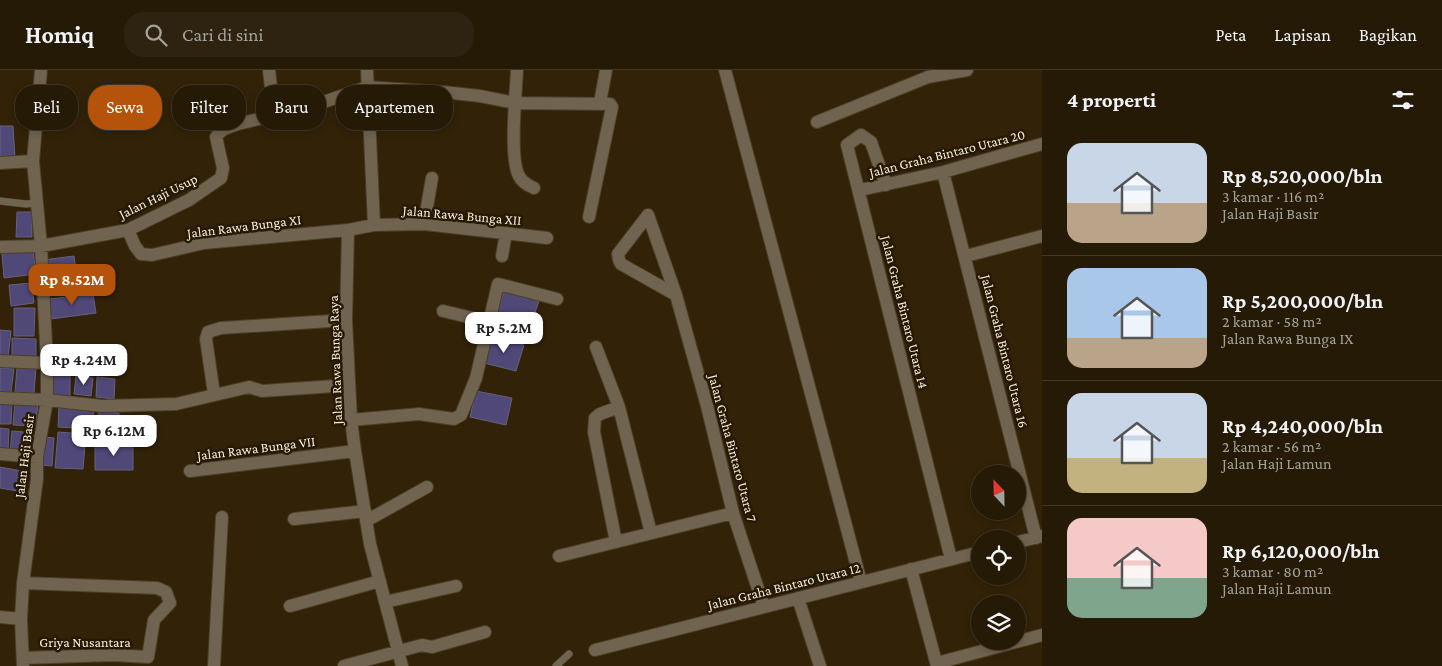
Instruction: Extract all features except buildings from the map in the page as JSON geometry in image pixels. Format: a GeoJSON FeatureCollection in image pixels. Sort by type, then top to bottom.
{"type":"FeatureCollection","features":[{"type":"Feature","properties":{"kind":"street","name":"Jalan Haji Basir"},"geometry":{"type":"LineString","coordinates":[[23,662],[21,619],[24,584],[37,479],[37,457],[46,400],[47,362],[41,246],[33,162],[42,70]]}},
{"type":"Feature","properties":{"kind":"street"},"geometry":{"type":"LineString","coordinates":[[269,70],[271,85]]}},
{"type":"Feature","properties":{"kind":"street"},"geometry":{"type":"LineString","coordinates":[[367,70],[367,85]]}},
{"type":"Feature","properties":{"kind":"street"},"geometry":{"type":"LineString","coordinates":[[517,70],[514,149],[518,175],[525,184],[534,188]]}},
{"type":"Feature","properties":{"kind":"street"},"geometry":{"type":"LineString","coordinates":[[600,104],[606,70]]}},
{"type":"Feature","properties":{"kind":"street"},"geometry":{"type":"LineString","coordinates":[[725,70],[860,582]]}},
{"type":"Feature","properties":{"kind":"street"},"geometry":{"type":"LineString","coordinates":[[817,122],[923,72],[966,70]]}},
{"type":"Feature","properties":{"kind":"street"},"geometry":{"type":"LineString","coordinates":[[453,93],[515,103],[610,104],[612,106],[589,217]]}},
{"type":"Feature","properties":{"kind":"street","name":"Jalan Haji Usup"},"geometry":{"type":"LineString","coordinates":[[0,246],[41,246],[128,230],[189,200],[221,178],[223,173],[216,141],[219,132],[254,120],[292,113],[336,98]]}},
{"type":"Feature","properties":{"kind":"street"},"geometry":{"type":"LineString","coordinates":[[348,230],[374,225],[369,130]]}},
{"type":"Feature","properties":{"kind":"street","name":"Jalan Graha Bintaro Utara 14"},"geometry":{"type":"LineString","coordinates":[[886,185],[871,142],[861,135],[847,145],[860,190],[951,559]]}},
{"type":"Feature","properties":{"kind":"street","name":"Jalan Graha Bintaro Utara 20"},"geometry":{"type":"LineString","coordinates":[[860,190],[943,172],[1042,144]]}},
{"type":"Feature","properties":{"kind":"street"},"geometry":{"type":"LineString","coordinates":[[0,163],[33,162]]}},
{"type":"Feature","properties":{"kind":"street","name":"Jalan Graha Bintaro Utara 16"},"geometry":{"type":"LineString","coordinates":[[943,172],[1039,537]]}},
{"type":"Feature","properties":{"kind":"street"},"geometry":{"type":"LineString","coordinates":[[424,224],[432,178]]}},
{"type":"Feature","properties":{"kind":"street","name":"Jalan Graha Bintaro Utara 7"},"geometry":{"type":"LineString","coordinates":[[676,295],[621,264],[619,260],[618,254],[648,215],[650,215],[676,295],[707,406],[733,513],[764,607]]}},
{"type":"Feature","properties":{"kind":"street","name":"Jalan Rawa Bunga XII"},"geometry":{"type":"LineString","coordinates":[[374,225],[424,224],[547,238]]}},
{"type":"Feature","properties":{"kind":"street","name":"Jalan Rawa Bunga XI"},"geometry":{"type":"LineString","coordinates":[[128,230],[141,254],[152,256],[204,243],[348,230]]}},
{"type":"Feature","properties":{"kind":"street","name":"Jalan Rawa Bunga Raya"},"geometry":{"type":"LineString","coordinates":[[348,230],[346,320],[355,451],[370,544],[402,666]]}},
{"type":"Feature","properties":{"kind":"street"},"geometry":{"type":"LineString","coordinates":[[502,256],[506,233]]}},
{"type":"Feature","properties":{"kind":"street"},"geometry":{"type":"LineString","coordinates":[[966,256],[1042,236]]}},
{"type":"Feature","properties":{"kind":"street"},"geometry":{"type":"LineString","coordinates":[[352,420],[418,414],[454,418],[461,415],[476,378],[498,284],[558,299]]}},
{"type":"Feature","properties":{"kind":"street"},"geometry":{"type":"LineString","coordinates":[[443,311],[490,322]]}},
{"type":"Feature","properties":{"kind":"street"},"geometry":{"type":"LineString","coordinates":[[214,394],[206,339],[208,332],[221,328],[346,320]]}},
{"type":"Feature","properties":{"kind":"street"},"geometry":{"type":"LineString","coordinates":[[596,347],[619,407],[651,533]]}},
{"type":"Feature","properties":{"kind":"street"},"geometry":{"type":"LineString","coordinates":[[0,361],[47,362]]}},
{"type":"Feature","properties":{"kind":"street"},"geometry":{"type":"LineString","coordinates":[[0,398],[46,400],[102,406],[176,404],[249,386],[262,391],[349,385]]}},
{"type":"Feature","properties":{"kind":"street"},"geometry":{"type":"LineString","coordinates":[[616,542],[594,432],[595,418],[600,414],[619,407]]}},
{"type":"Feature","properties":{"kind":"street","name":"Jalan Rawa Bunga VII"},"geometry":{"type":"LineString","coordinates":[[190,471],[355,451]]}},
{"type":"Feature","properties":{"kind":"street"},"geometry":{"type":"LineString","coordinates":[[0,454],[37,457]]}},
{"type":"Feature","properties":{"kind":"street"},"geometry":{"type":"LineString","coordinates":[[294,519],[366,516],[427,487]]}},
{"type":"Feature","properties":{"kind":"street"},"geometry":{"type":"LineString","coordinates":[[559,556],[733,513]]}},
{"type":"Feature","properties":{"kind":"street"},"geometry":{"type":"LineString","coordinates":[[214,666],[222,517]]}},
{"type":"Feature","properties":{"kind":"street"},"geometry":{"type":"LineString","coordinates":[[1026,540],[1039,537]]}},
{"type":"Feature","properties":{"kind":"street","name":"Jalan Graha Bintaro Utara 12"},"geometry":{"type":"LineString","coordinates":[[595,650],[971,554]]}},
{"type":"Feature","properties":{"kind":"street"},"geometry":{"type":"LineString","coordinates":[[911,569],[937,665],[1042,636]]}},
{"type":"Feature","properties":{"kind":"street"},"geometry":{"type":"LineString","coordinates":[[290,606],[380,581]]}},
{"type":"Feature","properties":{"kind":"street","name":"Griya Nusantara"},"geometry":{"type":"LineString","coordinates":[[23,662],[113,654],[148,658],[154,620],[170,603],[166,592],[157,588],[24,584]]}},
{"type":"Feature","properties":{"kind":"street"},"geometry":{"type":"LineString","coordinates":[[385,602],[456,586]]}},
{"type":"Feature","properties":{"kind":"street"},"geometry":{"type":"LineString","coordinates":[[798,598],[820,666]]}},
{"type":"Feature","properties":{"kind":"street"},"geometry":{"type":"LineString","coordinates":[[0,617],[21,619]]}},
{"type":"Feature","properties":{"kind":"street"},"geometry":{"type":"LineString","coordinates":[[344,666],[422,645],[432,647],[485,632]]}},
{"type":"Feature","properties":{"kind":"lane"},"geometry":{"type":"LineString","coordinates":[[0,201],[26,204],[36,202]]}},
{"type":"Feature","properties":{"kind":"lane"},"geometry":{"type":"LineString","coordinates":[[556,666],[569,654]]}}]}
